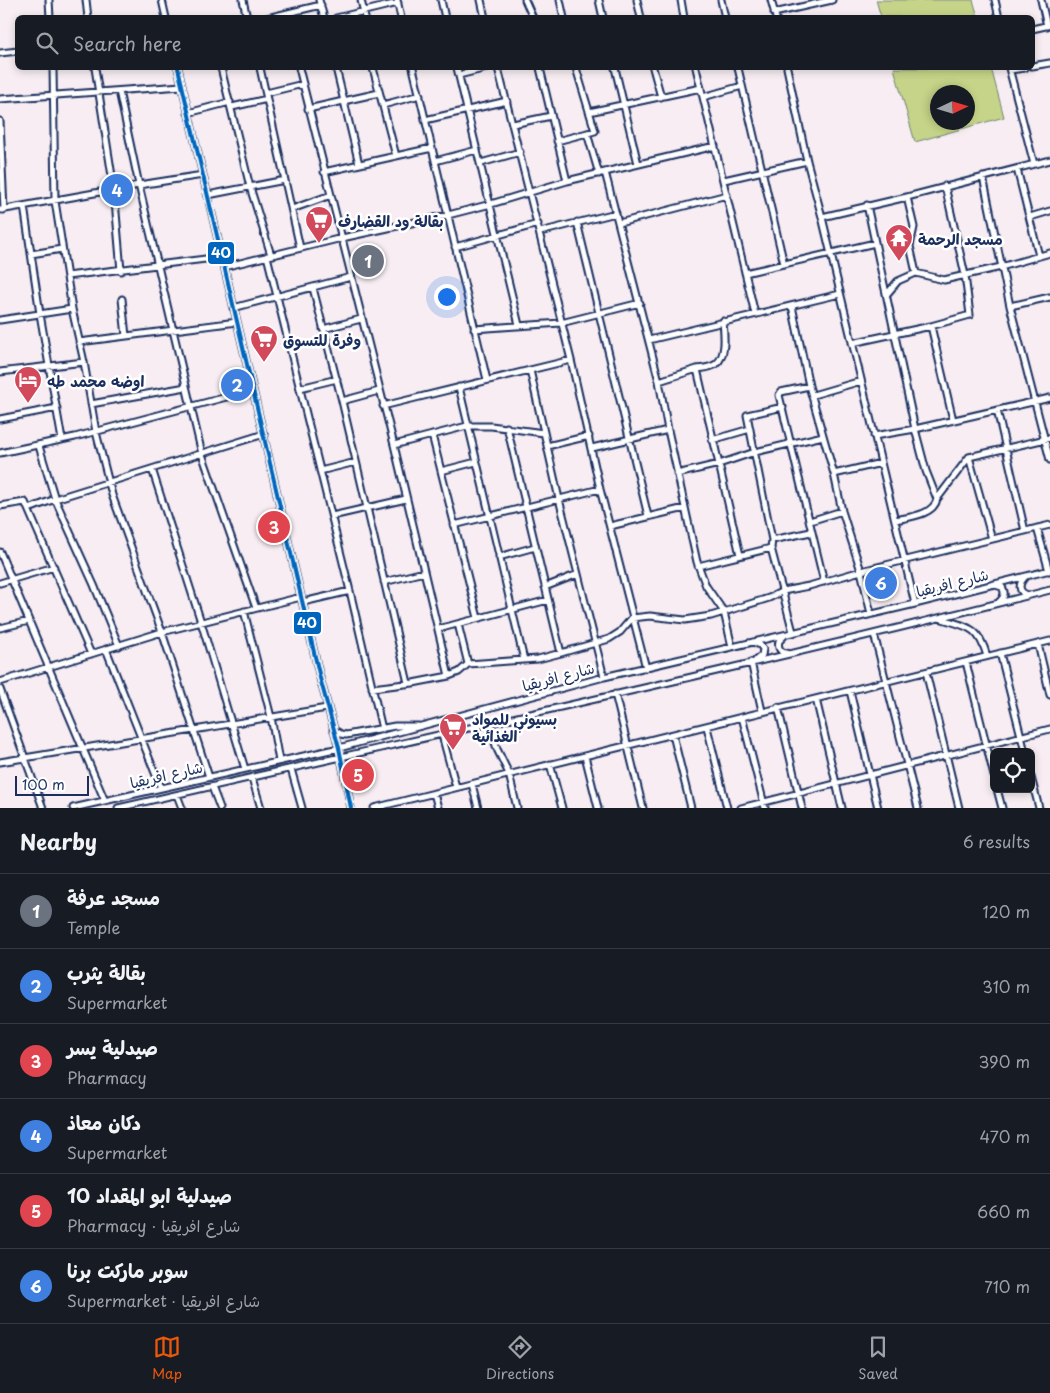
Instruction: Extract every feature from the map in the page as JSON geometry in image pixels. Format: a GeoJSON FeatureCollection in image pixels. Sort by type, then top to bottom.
{"type":"FeatureCollection","features":[{"type":"Feature","properties":{"kind":"street"},"geometry":{"type":"LineString","coordinates":[[49,0],[50,15]]}},
{"type":"Feature","properties":{"kind":"street"},"geometry":{"type":"LineString","coordinates":[[86,0],[88,15]]}},
{"type":"Feature","properties":{"kind":"street"},"geometry":{"type":"LineString","coordinates":[[162,0],[165,15]]}},
{"type":"Feature","properties":{"kind":"street"},"geometry":{"type":"LineString","coordinates":[[243,0],[246,15]]}},
{"type":"Feature","properties":{"kind":"street"},"geometry":{"type":"LineString","coordinates":[[361,0],[365,15]]}},
{"type":"Feature","properties":{"kind":"street"},"geometry":{"type":"LineString","coordinates":[[440,0],[443,15]]}},
{"type":"Feature","properties":{"kind":"street"},"geometry":{"type":"LineString","coordinates":[[481,0],[484,15]]}},
{"type":"Feature","properties":{"kind":"street"},"geometry":{"type":"LineString","coordinates":[[525,0],[532,15]]}},
{"type":"Feature","properties":{"kind":"street"},"geometry":{"type":"LineString","coordinates":[[560,0],[563,15]]}},
{"type":"Feature","properties":{"kind":"street"},"geometry":{"type":"LineString","coordinates":[[600,0],[602,15]]}},
{"type":"Feature","properties":{"kind":"street"},"geometry":{"type":"LineString","coordinates":[[637,0],[640,15]]}},
{"type":"Feature","properties":{"kind":"street"},"geometry":{"type":"LineString","coordinates":[[681,0],[684,15]]}},
{"type":"Feature","properties":{"kind":"street"},"geometry":{"type":"LineString","coordinates":[[721,0],[724,15]]}},
{"type":"Feature","properties":{"kind":"street"},"geometry":{"type":"LineString","coordinates":[[771,0],[775,15],[832,0]]}},
{"type":"Feature","properties":{"kind":"street"},"geometry":{"type":"LineString","coordinates":[[995,0],[998,15]]}},
{"type":"Feature","properties":{"kind":"street"},"geometry":{"type":"LineString","coordinates":[[1035,28],[1048,25],[1042,0]]}},
{"type":"Feature","properties":{"kind":"street"},"geometry":{"type":"LineString","coordinates":[[348,15],[397,1],[400,15]]}},
{"type":"Feature","properties":{"kind":"street"},"geometry":{"type":"LineString","coordinates":[[286,15],[320,2],[323,15]]}},
{"type":"Feature","properties":{"kind":"street"},"geometry":{"type":"LineString","coordinates":[[0,52],[15,51]]}},
{"type":"Feature","properties":{"kind":"street"},"geometry":{"type":"LineString","coordinates":[[1035,66],[1050,63]]}},
{"type":"Feature","properties":{"kind":"street"},"geometry":{"type":"LineString","coordinates":[[53,70],[55,201],[66,276],[96,432],[108,483],[162,632],[209,777]]}},
{"type":"Feature","properties":{"kind":"street"},"geometry":{"type":"LineString","coordinates":[[95,70],[114,190],[120,271]]}},
{"type":"Feature","properties":{"kind":"street"},"geometry":{"type":"LineString","coordinates":[[178,70],[327,708],[339,748],[351,808]]}},
{"type":"Feature","properties":{"kind":"street"},"geometry":{"type":"LineString","coordinates":[[222,70],[269,256],[277,297],[332,516],[382,729]]}},
{"type":"Feature","properties":{"kind":"street"},"geometry":{"type":"LineString","coordinates":[[260,70],[300,248]]}},
{"type":"Feature","properties":{"kind":"street"},"geometry":{"type":"LineString","coordinates":[[300,70],[394,445],[449,676]]}},
{"type":"Feature","properties":{"kind":"street"},"geometry":{"type":"LineString","coordinates":[[337,70],[359,164]]}},
{"type":"Feature","properties":{"kind":"street"},"geometry":{"type":"LineString","coordinates":[[374,70],[396,156]]}},
{"type":"Feature","properties":{"kind":"street"},"geometry":{"type":"LineString","coordinates":[[414,70],[487,380]]}},
{"type":"Feature","properties":{"kind":"street"},"geometry":{"type":"LineString","coordinates":[[458,70],[519,325]]}},
{"type":"Feature","properties":{"kind":"street"},"geometry":{"type":"LineString","coordinates":[[459,75],[479,70]]}},
{"type":"Feature","properties":{"kind":"street"},"geometry":{"type":"LineString","coordinates":[[499,70],[561,323],[572,360],[600,489],[646,668]]}},
{"type":"Feature","properties":{"kind":"street"},"geometry":{"type":"LineString","coordinates":[[540,70],[567,181]]}},
{"type":"Feature","properties":{"kind":"street"},"geometry":{"type":"LineString","coordinates":[[557,141],[595,131],[577,70]]}},
{"type":"Feature","properties":{"kind":"street"},"geometry":{"type":"LineString","coordinates":[[615,70],[638,164]]}},
{"type":"Feature","properties":{"kind":"street"},"geometry":{"type":"LineString","coordinates":[[654,70],[661,97]]}},
{"type":"Feature","properties":{"kind":"street"},"geometry":{"type":"LineString","coordinates":[[696,70],[755,314]]}},
{"type":"Feature","properties":{"kind":"street"},"geometry":{"type":"LineString","coordinates":[[738,70],[784,264]]}},
{"type":"Feature","properties":{"kind":"street"},"geometry":{"type":"LineString","coordinates":[[787,70],[807,161],[822,216],[915,604]]}},
{"type":"Feature","properties":{"kind":"street"},"geometry":{"type":"LineString","coordinates":[[1010,70],[1034,164]]}},
{"type":"Feature","properties":{"kind":"street"},"geometry":{"type":"LineString","coordinates":[[188,113],[267,96],[303,84]]}},
{"type":"Feature","properties":{"kind":"street"},"geometry":{"type":"LineString","coordinates":[[0,99],[182,86]]}},
{"type":"Feature","properties":{"kind":"street"},"geometry":{"type":"LineString","coordinates":[[703,97],[742,86]]}},
{"type":"Feature","properties":{"kind":"street"},"geometry":{"type":"LineString","coordinates":[[589,112],[701,88]]}},
{"type":"Feature","properties":{"kind":"street"},"geometry":{"type":"LineString","coordinates":[[119,90],[139,185],[202,454],[256,608]]}},
{"type":"Feature","properties":{"kind":"street"},"geometry":{"type":"LineString","coordinates":[[308,109],[380,93]]}},
{"type":"Feature","properties":{"kind":"street"},"geometry":{"type":"LineString","coordinates":[[383,106],[420,95]]}},
{"type":"Feature","properties":{"kind":"street"},"geometry":{"type":"LineString","coordinates":[[426,120],[507,101]]}},
{"type":"Feature","properties":{"kind":"street"},"geometry":{"type":"LineString","coordinates":[[513,124],[551,116]]}},
{"type":"Feature","properties":{"kind":"street"},"geometry":{"type":"LineString","coordinates":[[0,120],[2,210],[203,175]]}},
{"type":"Feature","properties":{"kind":"street"},"geometry":{"type":"LineString","coordinates":[[587,133],[598,174]]}},
{"type":"Feature","properties":{"kind":"street"},"geometry":{"type":"LineString","coordinates":[[224,267],[342,238],[448,215],[567,181],[715,146]]}},
{"type":"Feature","properties":{"kind":"street"},"geometry":{"type":"LineString","coordinates":[[324,172],[432,148]]}},
{"type":"Feature","properties":{"kind":"street"},"geometry":{"type":"LineString","coordinates":[[435,161],[477,150]]}},
{"type":"Feature","properties":{"kind":"street"},"geometry":{"type":"LineString","coordinates":[[480,163],[520,152]]}},
{"type":"Feature","properties":{"kind":"street"},"geometry":{"type":"LineString","coordinates":[[822,216],[907,197],[1050,160]]}},
{"type":"Feature","properties":{"kind":"street"},"geometry":{"type":"LineString","coordinates":[[724,180],[807,161]]}},
{"type":"Feature","properties":{"kind":"street"},"geometry":{"type":"LineString","coordinates":[[1017,169],[1039,256]]}},
{"type":"Feature","properties":{"kind":"street"},"geometry":{"type":"LineString","coordinates":[[605,172],[659,381],[698,566],[706,586],[724,612],[732,647]]}},
{"type":"Feature","properties":{"kind":"street"},"geometry":{"type":"LineString","coordinates":[[983,177],[1010,306],[1035,402],[1047,438],[1050,460]]}},
{"type":"Feature","properties":{"kind":"street"},"geometry":{"type":"LineString","coordinates":[[208,195],[285,180]]}},
{"type":"Feature","properties":{"kind":"street"},"geometry":{"type":"LineString","coordinates":[[852,343],[931,326],[970,315],[965,275],[945,186]]}},
{"type":"Feature","properties":{"kind":"street"},"geometry":{"type":"LineString","coordinates":[[292,210],[331,195]]}},
{"type":"Feature","properties":{"kind":"street"},"geometry":{"type":"LineString","coordinates":[[619,223],[727,195]]}},
{"type":"Feature","properties":{"kind":"street"},"geometry":{"type":"LineString","coordinates":[[907,197],[914,227],[910,246],[916,272]]}},
{"type":"Feature","properties":{"kind":"street"},"geometry":{"type":"LineString","coordinates":[[867,205],[916,429],[926,471],[937,499]]}},
{"type":"Feature","properties":{"kind":"street"},"geometry":{"type":"LineString","coordinates":[[24,206],[40,314],[62,440]]}},
{"type":"Feature","properties":{"kind":"street"},"geometry":{"type":"LineString","coordinates":[[1030,217],[1050,211]]}},
{"type":"Feature","properties":{"kind":"street"},"geometry":{"type":"LineString","coordinates":[[540,232],[616,213]]}},
{"type":"Feature","properties":{"kind":"street"},"geometry":{"type":"LineString","coordinates":[[577,222],[648,516]]}},
{"type":"Feature","properties":{"kind":"street"},"geometry":{"type":"LineString","coordinates":[[455,247],[538,224]]}},
{"type":"Feature","properties":{"kind":"street"},"geometry":{"type":"LineString","coordinates":[[745,273],[876,243]]}},
{"type":"Feature","properties":{"kind":"street"},"geometry":{"type":"LineString","coordinates":[[31,254],[62,249]]}},
{"type":"Feature","properties":{"kind":"street"},"geometry":{"type":"LineString","coordinates":[[887,294],[898,281],[916,272],[944,280],[1050,253]]}},
{"type":"Feature","properties":{"kind":"street"},"geometry":{"type":"LineString","coordinates":[[66,276],[120,271],[222,257]]}},
{"type":"Feature","properties":{"kind":"street"},"geometry":{"type":"LineString","coordinates":[[233,308],[351,277]]}},
{"type":"Feature","properties":{"kind":"street"},"geometry":{"type":"LineString","coordinates":[[313,288],[337,379],[408,683]]}},
{"type":"Feature","properties":{"kind":"street"},"geometry":{"type":"LineString","coordinates":[[649,340],[840,294]]}},
{"type":"Feature","properties":{"kind":"street"},"geometry":{"type":"LineString","coordinates":[[122,299],[126,336]]}},
{"type":"Feature","properties":{"kind":"street"},"geometry":{"type":"LineString","coordinates":[[1010,306],[1050,299]]}},
{"type":"Feature","properties":{"kind":"street"},"geometry":{"type":"LineString","coordinates":[[474,329],[561,323],[640,303]]}},
{"type":"Feature","properties":{"kind":"street"},"geometry":{"type":"LineString","coordinates":[[792,306],[809,386],[834,474],[842,511],[861,572],[870,614]]}},
{"type":"Feature","properties":{"kind":"street"},"geometry":{"type":"LineString","coordinates":[[0,320],[72,309]]}},
{"type":"Feature","properties":{"kind":"street"},"geometry":{"type":"LineString","coordinates":[[323,329],[361,319]]}},
{"type":"Feature","properties":{"kind":"street"},"geometry":{"type":"LineString","coordinates":[[659,381],[715,365],[720,359],[723,345],[723,321]]}},
{"type":"Feature","properties":{"kind":"street"},"geometry":{"type":"LineString","coordinates":[[79,342],[236,322]]}},
{"type":"Feature","properties":{"kind":"street"},"geometry":{"type":"LineString","coordinates":[[931,326],[953,420]]}},
{"type":"Feature","properties":{"kind":"street"},"geometry":{"type":"LineString","coordinates":[[383,406],[572,360]]}},
{"type":"Feature","properties":{"kind":"street"},"geometry":{"type":"LineString","coordinates":[[0,372],[84,362]]}},
{"type":"Feature","properties":{"kind":"street"},"geometry":{"type":"LineString","coordinates":[[697,369],[740,555]]}},
{"type":"Feature","properties":{"kind":"street"},"geometry":{"type":"LineString","coordinates":[[530,370],[559,499],[604,677]]}},
{"type":"Feature","properties":{"kind":"street"},"geometry":{"type":"LineString","coordinates":[[300,388],[337,379]]}},
{"type":"Feature","properties":{"kind":"street"},"geometry":{"type":"LineString","coordinates":[[813,395],[861,381]]}},
{"type":"Feature","properties":{"kind":"street"},"geometry":{"type":"LineString","coordinates":[[809,386],[781,392],[779,395],[824,582]]}},
{"type":"Feature","properties":{"kind":"street"},"geometry":{"type":"LineString","coordinates":[[91,404],[186,387]]}},
{"type":"Feature","properties":{"kind":"street"},"geometry":{"type":"LineString","coordinates":[[459,387],[524,660]]}},
{"type":"Feature","properties":{"kind":"street"},"geometry":{"type":"LineString","coordinates":[[0,453],[96,432],[253,390]]}},
{"type":"Feature","properties":{"kind":"street"},"geometry":{"type":"LineString","coordinates":[[342,401],[380,391]]}},
{"type":"Feature","properties":{"kind":"street"},"geometry":{"type":"LineString","coordinates":[[874,436],[916,429],[1050,398]]}},
{"type":"Feature","properties":{"kind":"street"},"geometry":{"type":"LineString","coordinates":[[782,407],[747,415],[772,540],[771,548],[783,591],[790,633],[780,638],[778,644],[781,651],[790,653]]}},
{"type":"Feature","properties":{"kind":"street"},"geometry":{"type":"LineString","coordinates":[[0,419],[57,408]]}},
{"type":"Feature","properties":{"kind":"street"},"geometry":{"type":"LineString","coordinates":[[997,410],[1025,531]]}},
{"type":"Feature","properties":{"kind":"street"},"geometry":{"type":"LineString","coordinates":[[394,445],[467,426],[486,425],[544,433]]}},
{"type":"Feature","properties":{"kind":"street"},"geometry":{"type":"LineString","coordinates":[[507,427],[561,652]]}},
{"type":"Feature","properties":{"kind":"street"},"geometry":{"type":"LineString","coordinates":[[712,440],[750,429]]}},
{"type":"Feature","properties":{"kind":"street"},"geometry":{"type":"LineString","coordinates":[[592,448],[668,430]]}},
{"type":"Feature","properties":{"kind":"street"},"geometry":{"type":"LineString","coordinates":[[29,509],[55,499],[264,434]]}},
{"type":"Feature","properties":{"kind":"street"},"geometry":{"type":"LineString","coordinates":[[432,435],[478,618]]}},
{"type":"Feature","properties":{"kind":"street"},"geometry":{"type":"LineString","coordinates":[[547,446],[589,436]]}},
{"type":"Feature","properties":{"kind":"street"},"geometry":{"type":"LineString","coordinates":[[678,474],[719,464],[755,452],[823,436]]}},
{"type":"Feature","properties":{"kind":"street"},"geometry":{"type":"LineString","coordinates":[[895,520],[931,510],[969,456],[1047,438]]}},
{"type":"Feature","properties":{"kind":"street"},"geometry":{"type":"LineString","coordinates":[[39,446],[55,499],[119,646]]}},
{"type":"Feature","properties":{"kind":"street"},"geometry":{"type":"LineString","coordinates":[[969,456],[992,539]]}},
{"type":"Feature","properties":{"kind":"street"},"geometry":{"type":"LineString","coordinates":[[320,470],[356,462]]}},
{"type":"Feature","properties":{"kind":"street"},"geometry":{"type":"LineString","coordinates":[[441,472],[476,462]]}},
{"type":"Feature","properties":{"kind":"street"},"geometry":{"type":"LineString","coordinates":[[834,474],[881,463]]}},
{"type":"Feature","properties":{"kind":"street"},"geometry":{"type":"LineString","coordinates":[[152,469],[202,622],[246,769]]}},
{"type":"Feature","properties":{"kind":"street"},"geometry":{"type":"LineString","coordinates":[[454,525],[600,489]]}},
{"type":"Feature","properties":{"kind":"street"},"geometry":{"type":"LineString","coordinates":[[332,516],[406,499]]}},
{"type":"Feature","properties":{"kind":"street"},"geometry":{"type":"LineString","coordinates":[[0,506],[23,501],[29,509],[91,654]]}},
{"type":"Feature","properties":{"kind":"street"},"geometry":{"type":"LineString","coordinates":[[610,526],[685,508]]}},
{"type":"Feature","properties":{"kind":"street"},"geometry":{"type":"LineString","coordinates":[[810,521],[842,511]]}},
{"type":"Feature","properties":{"kind":"street"},"geometry":{"type":"LineString","coordinates":[[372,688],[449,676],[459,672],[468,664],[538,659],[609,639],[620,632],[632,618],[650,616],[691,620],[769,598],[783,591],[1050,525]]}},
{"type":"Feature","properties":{"kind":"street"},"geometry":{"type":"LineString","coordinates":[[1037,528],[1049,570]]}},
{"type":"Feature","properties":{"kind":"street"},"geometry":{"type":"LineString","coordinates":[[772,540],[811,532]]}},
{"type":"Feature","properties":{"kind":"street"},"geometry":{"type":"LineString","coordinates":[[499,557],[535,547]]}},
{"type":"Feature","properties":{"kind":"street"},"geometry":{"type":"LineString","coordinates":[[698,566],[771,548]]}},
{"type":"Feature","properties":{"kind":"street"},"geometry":{"type":"LineString","coordinates":[[0,552],[106,801]]}},
{"type":"Feature","properties":{"kind":"street"},"geometry":{"type":"LineString","coordinates":[[0,583],[54,567]]}},
{"type":"Feature","properties":{"kind":"street","name":"شارع افريقيا"},"geometry":{"type":"LineString","coordinates":[[73,808],[339,748],[604,677],[915,604],[1049,570]]}},
{"type":"Feature","properties":{"kind":"street"},"geometry":{"type":"LineString","coordinates":[[384,582],[424,572]]}},
{"type":"Feature","properties":{"kind":"street"},"geometry":{"type":"LineString","coordinates":[[545,588],[578,574]]}},
{"type":"Feature","properties":{"kind":"street"},"geometry":{"type":"LineString","coordinates":[[1026,577],[1020,584],[1020,588],[1023,593],[1029,595]]}},
{"type":"Feature","properties":{"kind":"street"},"geometry":{"type":"LineString","coordinates":[[991,585],[999,586],[1003,590],[1004,596],[996,603]]}},
{"type":"Feature","properties":{"kind":"street","name":"شارع افريقيا"},"geometry":{"type":"LineString","coordinates":[[122,808],[874,634],[1050,590]]}},
{"type":"Feature","properties":{"kind":"street"},"geometry":{"type":"LineString","coordinates":[[0,682],[162,632],[256,608],[350,591]]}},
{"type":"Feature","properties":{"kind":"street"},"geometry":{"type":"LineString","coordinates":[[438,629],[548,600]]}},
{"type":"Feature","properties":{"kind":"street"},"geometry":{"type":"LineString","coordinates":[[244,611],[280,761]]}},
{"type":"Feature","properties":{"kind":"street"},"geometry":{"type":"LineString","coordinates":[[938,618],[976,632],[982,640],[987,656]]}},
{"type":"Feature","properties":{"kind":"street"},"geometry":{"type":"LineString","coordinates":[[0,628],[29,621]]}},
{"type":"Feature","properties":{"kind":"street"},"geometry":{"type":"LineString","coordinates":[[458,624],[468,664]]}},
{"type":"Feature","properties":{"kind":"street"},"geometry":{"type":"LineString","coordinates":[[874,634],[918,808]]}},
{"type":"Feature","properties":{"kind":"street"},"geometry":{"type":"LineString","coordinates":[[374,808],[1050,641]]}},
{"type":"Feature","properties":{"kind":"street"},"geometry":{"type":"LineString","coordinates":[[750,643],[758,643],[763,649],[760,657],[752,662],[762,711]]}},
{"type":"Feature","properties":{"kind":"street"},"geometry":{"type":"LineString","coordinates":[[1038,644],[1050,694]]}},
{"type":"Feature","properties":{"kind":"street"},"geometry":{"type":"LineString","coordinates":[[106,649],[161,788]]}},
{"type":"Feature","properties":{"kind":"street"},"geometry":{"type":"LineString","coordinates":[[1000,653],[1024,748]]}},
{"type":"Feature","properties":{"kind":"street"},"geometry":{"type":"LineString","coordinates":[[966,662],[990,761]]}},
{"type":"Feature","properties":{"kind":"street"},"geometry":{"type":"LineString","coordinates":[[926,672],[959,808]]}},
{"type":"Feature","properties":{"kind":"street"},"geometry":{"type":"LineString","coordinates":[[0,689],[43,808]]}},
{"type":"Feature","properties":{"kind":"street"},"geometry":{"type":"LineString","coordinates":[[850,691],[878,808]]}},
{"type":"Feature","properties":{"kind":"street"},"geometry":{"type":"LineString","coordinates":[[615,694],[643,808]]}},
{"type":"Feature","properties":{"kind":"street"},"geometry":{"type":"LineString","coordinates":[[816,699],[842,808]]}},
{"type":"Feature","properties":{"kind":"street"},"geometry":{"type":"LineString","coordinates":[[778,707],[802,808]]}},
{"type":"Feature","properties":{"kind":"street"},"geometry":{"type":"LineString","coordinates":[[0,762],[327,708]]}},
{"type":"Feature","properties":{"kind":"street"},"geometry":{"type":"LineString","coordinates":[[742,717],[764,805]]}},
{"type":"Feature","properties":{"kind":"street"},"geometry":{"type":"LineString","coordinates":[[489,724],[500,757],[509,774],[518,808]]}},
{"type":"Feature","properties":{"kind":"street"},"geometry":{"type":"LineString","coordinates":[[333,729],[346,735],[403,725],[421,726]]}},
{"type":"Feature","properties":{"kind":"street"},"geometry":{"type":"LineString","coordinates":[[706,727],[727,808]]}},
{"type":"Feature","properties":{"kind":"street"},"geometry":{"type":"LineString","coordinates":[[741,808],[764,805],[836,784],[1050,729]]}},
{"type":"Feature","properties":{"kind":"street"},"geometry":{"type":"LineString","coordinates":[[442,735],[456,787]]}},
{"type":"Feature","properties":{"kind":"street"},"geometry":{"type":"LineString","coordinates":[[674,735],[691,808]]}},
{"type":"Feature","properties":{"kind":"street"},"geometry":{"type":"LineString","coordinates":[[584,756],[598,808]]}},
{"type":"Feature","properties":{"kind":"street"},"geometry":{"type":"LineString","coordinates":[[550,764],[562,808]]}},
{"type":"Feature","properties":{"kind":"street"},"geometry":{"type":"LineString","coordinates":[[291,769],[302,808]]}},
{"type":"Feature","properties":{"kind":"street"},"geometry":{"type":"LineString","coordinates":[[252,778],[261,808]]}},
{"type":"Feature","properties":{"kind":"street"},"geometry":{"type":"LineString","coordinates":[[472,784],[478,808]]}},
{"type":"Feature","properties":{"kind":"street"},"geometry":{"type":"LineString","coordinates":[[212,787],[220,808]]}},
{"type":"Feature","properties":{"kind":"street"},"geometry":{"type":"LineString","coordinates":[[1035,792],[1039,808]]}},
{"type":"Feature","properties":{"kind":"street"},"geometry":{"type":"LineString","coordinates":[[434,793],[438,808]]}},
{"type":"Feature","properties":{"kind":"street"},"geometry":{"type":"LineString","coordinates":[[998,793],[1002,808]]}},
{"type":"Feature","properties":{"kind":"street"},"geometry":{"type":"LineString","coordinates":[[177,795],[182,808]]}},
{"type":"Feature","properties":{"kind":"street"},"geometry":{"type":"LineString","coordinates":[[399,802],[401,808]]}},
{"type":"Feature","properties":{"kind":"green space"},"geometry":{"type":"Polygon","coordinates":[[[876,0],[973,0],[977,15],[880,15],[876,0]]]}},
{"type":"Feature","properties":{"kind":"green space"},"geometry":{"type":"Polygon","coordinates":[[[895,70],[992,70],[1004,117],[975,125],[975,85],[930,85],[930,130],[958,130],[915,142],[895,70]]]}},
{"type":"Feature","properties":{"kind":"transit line","name":"40"},"geometry":{"type":"LineString","coordinates":[[178,70],[320,678],[339,748],[351,808]]}},
{"type":"Feature","properties":{"kind":"place","name":"دكان معاذ"},"geometry":{"type":"Point","coordinates":[117,190]}},
{"type":"Feature","properties":{"kind":"place","name":"بقالة ود القضارف"},"geometry":{"type":"Point","coordinates":[319,244]}},
{"type":"Feature","properties":{"kind":"place","name":"مسجد عرفة"},"geometry":{"type":"Point","coordinates":[368,261]}},
{"type":"Feature","properties":{"kind":"place","name":"مسجد الرحمة"},"geometry":{"type":"Point","coordinates":[899,262]}},
{"type":"Feature","properties":{"kind":"place","name":"وفرة للتسوق"},"geometry":{"type":"Point","coordinates":[264,363]}},
{"type":"Feature","properties":{"kind":"place","name":"بقالة يثرب"},"geometry":{"type":"Point","coordinates":[237,385]}},
{"type":"Feature","properties":{"kind":"place","name":"اوضه محمد طه"},"geometry":{"type":"Point","coordinates":[28,404]}},
{"type":"Feature","properties":{"kind":"place","name":"صيدلية يسر"},"geometry":{"type":"Point","coordinates":[274,527]}},
{"type":"Feature","properties":{"kind":"place","name":"سوبر ماركت برنا"},"geometry":{"type":"Point","coordinates":[881,583]}},
{"type":"Feature","properties":{"kind":"place","name":"بسيوني للمواد الغذائية"},"geometry":{"type":"Point","coordinates":[453,751]}},
{"type":"Feature","properties":{"kind":"place","name":"صيدلية ابو المقداد 10"},"geometry":{"type":"Point","coordinates":[358,775]}}]}
